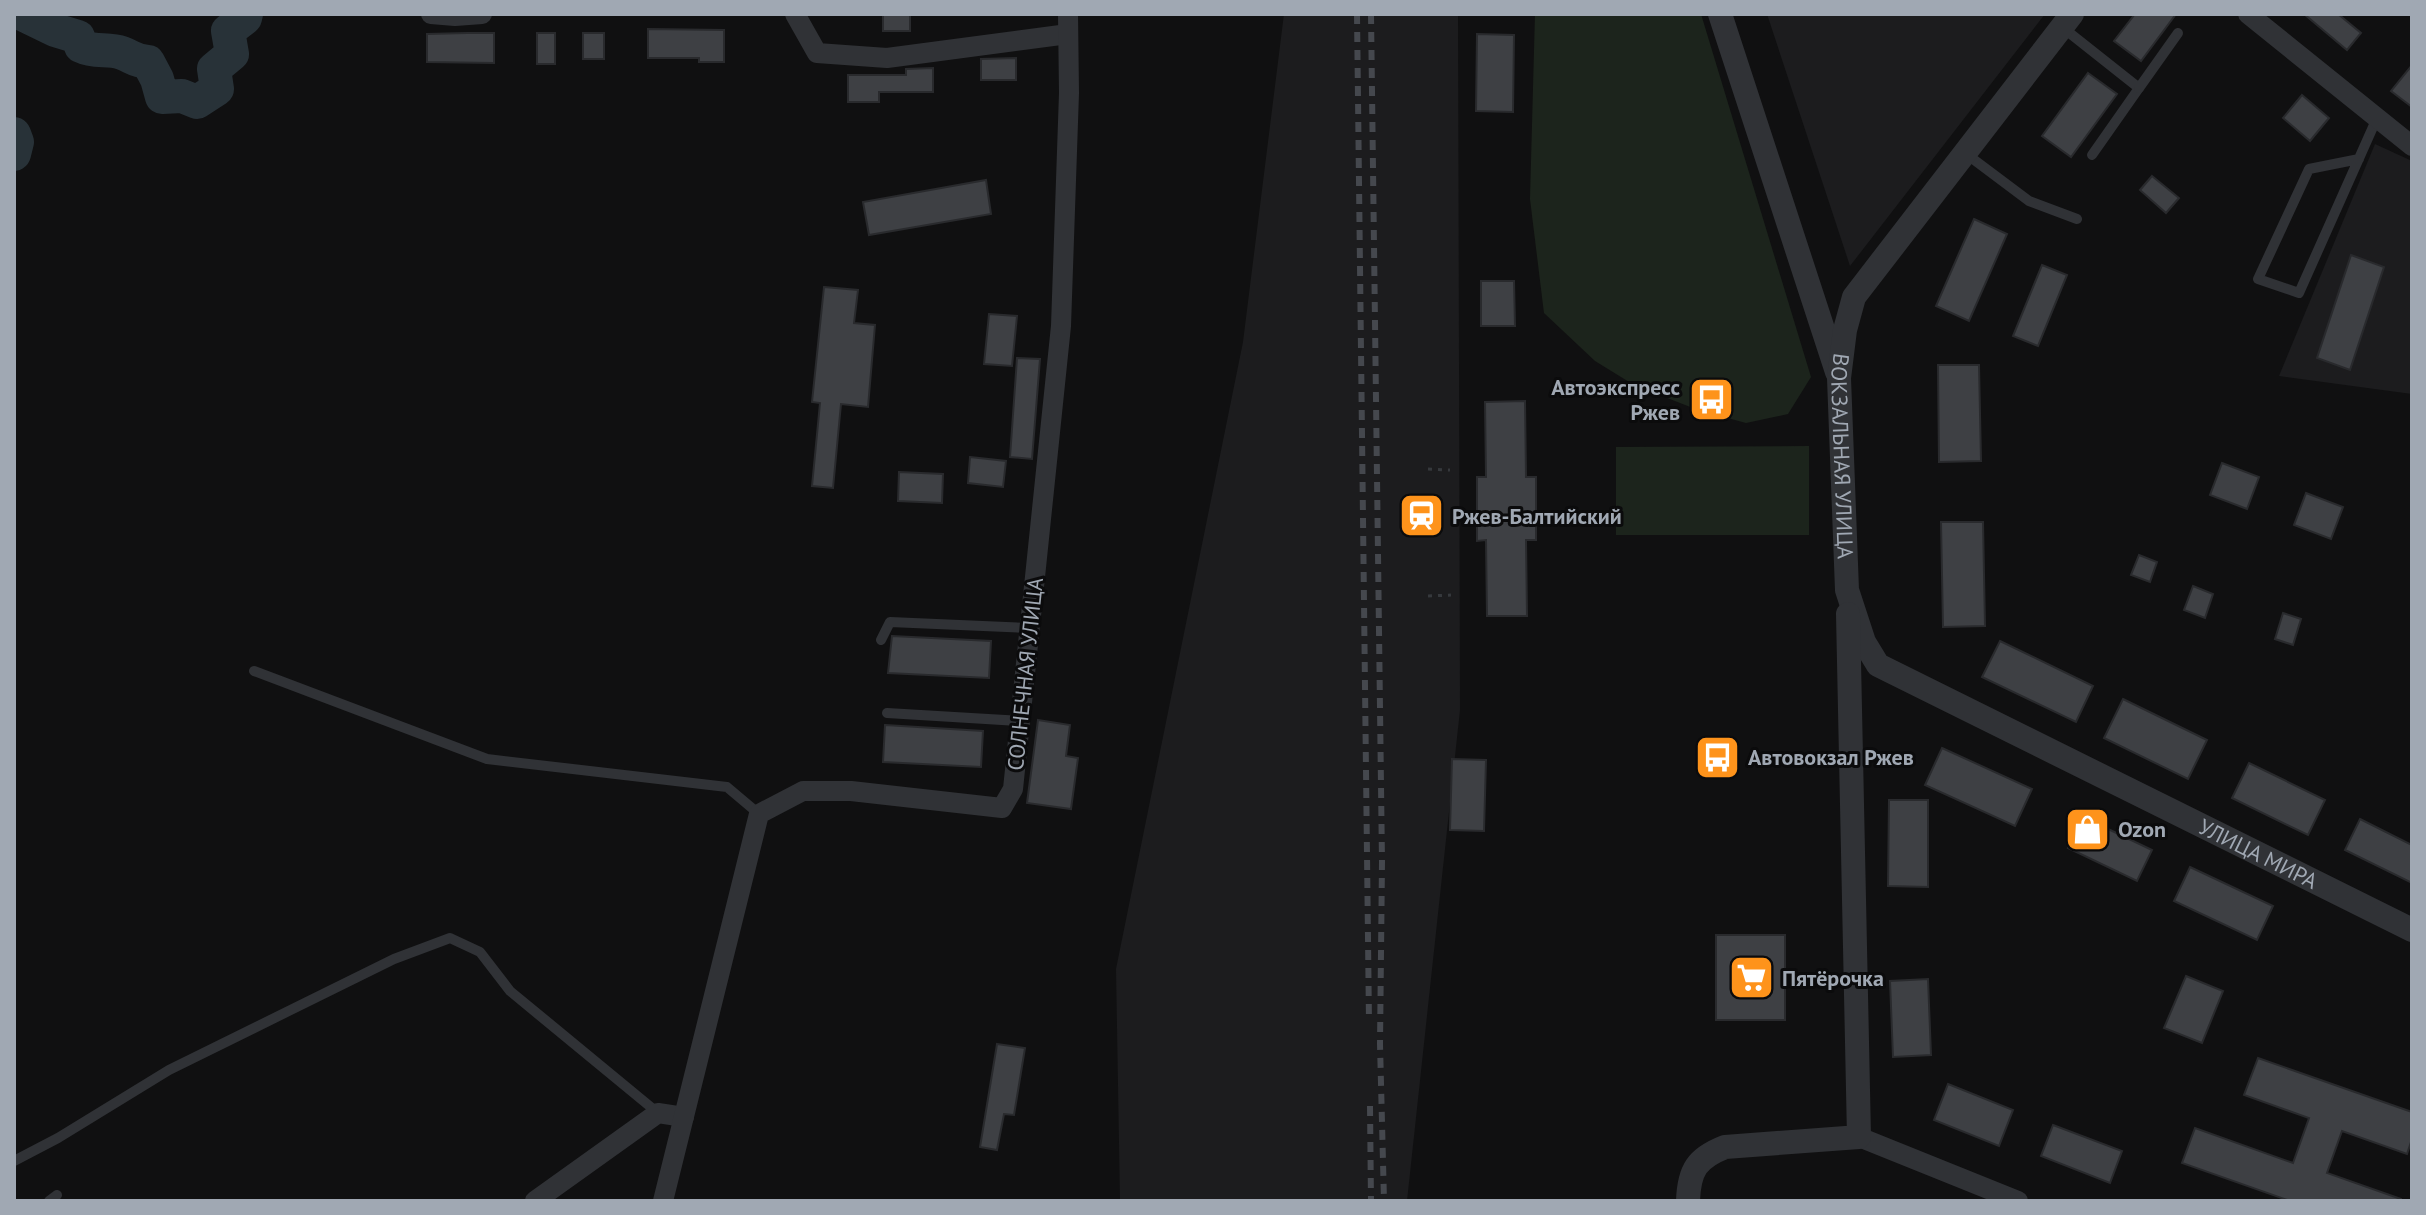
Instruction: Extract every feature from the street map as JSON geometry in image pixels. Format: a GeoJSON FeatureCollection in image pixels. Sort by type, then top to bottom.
{"type":"FeatureCollection","features":[{"type":"Feature","properties":{"kind":"street"},"geometry":{"type":"LineString","coordinates":[[431,14],[482,14]]}},
{"type":"Feature","properties":{"kind":"street"},"geometry":{"type":"LineString","coordinates":[[795,14],[817,53],[887,58],[1068,24]]}},
{"type":"Feature","properties":{"kind":"street"},"geometry":{"type":"LineString","coordinates":[[1720,14],[1839,378]]}},
{"type":"Feature","properties":{"kind":"street"},"geometry":{"type":"LineString","coordinates":[[2248,14],[2412,146]]}},
{"type":"Feature","properties":{"kind":"street","name":"ВОКЗАЛЬНАЯ УЛИЦА"},"geometry":{"type":"LineString","coordinates":[[1934,692],[1878,665],[1864,642],[1847,590],[1839,378],[1845,330],[1854,297],[2067,20]]}},
{"type":"Feature","properties":{"kind":"street","name":"СОЛНЕЧНАЯ УЛИЦА"},"geometry":{"type":"LineString","coordinates":[[759,814],[803,791],[851,791],[1002,808],[1013,789],[1061,326],[1069,93],[1068,24]]}},
{"type":"Feature","properties":{"kind":"street"},"geometry":{"type":"LineString","coordinates":[[1847,590],[1859,1137]]}},
{"type":"Feature","properties":{"kind":"street"},"geometry":{"type":"LineString","coordinates":[[1850,707],[1865,683],[1874,679],[1934,692]]}},
{"type":"Feature","properties":{"kind":"street","name":"УЛИЦА МИРА"},"geometry":{"type":"LineString","coordinates":[[1934,692],[2412,930]]}},
{"type":"Feature","properties":{"kind":"street"},"geometry":{"type":"LineString","coordinates":[[663,1201],[759,814]]}},
{"type":"Feature","properties":{"kind":"street"},"geometry":{"type":"LineString","coordinates":[[535,1201],[658,1113],[684,1117]]}},
{"type":"Feature","properties":{"kind":"street"},"geometry":{"type":"LineString","coordinates":[[1688,1201],[1698,1162],[1707,1154],[1725,1147],[1859,1137],[2018,1201]]}},
{"type":"Feature","properties":{"kind":"lane"},"geometry":{"type":"LineString","coordinates":[[2067,20],[2139,88]]}},
{"type":"Feature","properties":{"kind":"lane"},"geometry":{"type":"LineString","coordinates":[[2092,155],[2178,33]]}},
{"type":"Feature","properties":{"kind":"lane"},"geometry":{"type":"LineString","coordinates":[[2359,159],[2309,169],[2258,279],[2299,293],[2359,159],[2377,118]]}},
{"type":"Feature","properties":{"kind":"lane"},"geometry":{"type":"LineString","coordinates":[[1965,153],[2029,201],[2077,219]]}},
{"type":"Feature","properties":{"kind":"lane"},"geometry":{"type":"LineString","coordinates":[[881,640],[890,622],[1030,628]]}},
{"type":"Feature","properties":{"kind":"lane"},"geometry":{"type":"LineString","coordinates":[[254,671],[487,759],[727,787],[759,814]]}},
{"type":"Feature","properties":{"kind":"lane"},"geometry":{"type":"LineString","coordinates":[[887,713],[1020,721]]}},
{"type":"Feature","properties":{"kind":"lane"},"geometry":{"type":"LineString","coordinates":[[14,1161],[58,1138],[169,1070],[394,959],[450,938],[480,952],[510,991],[658,1113]]}},
{"type":"Feature","properties":{"kind":"path"},"geometry":{"type":"LineString","coordinates":[[1428,469],[1450,470]]}},
{"type":"Feature","properties":{"kind":"path"},"geometry":{"type":"LineString","coordinates":[[1428,596],[1451,595]]}},
{"type":"Feature","properties":{"kind":"shaded area"},"geometry":{"type":"Polygon","coordinates":[[[1284,14],[1458,14],[1460,710],[1407,1201],[1120,1201],[1116,969],[1243,342],[1284,14]]]}},
{"type":"Feature","properties":{"kind":"shaded area"},"geometry":{"type":"Polygon","coordinates":[[[1535,14],[1701,14],[1811,377],[1788,414],[1746,423],[1698,410],[1634,385],[1595,361],[1544,313],[1530,199],[1535,14]]]}},
{"type":"Feature","properties":{"kind":"shaded area"},"geometry":{"type":"Polygon","coordinates":[[[1767,14],[2045,14],[1850,266],[1767,14]]]}},
{"type":"Feature","properties":{"kind":"shaded area"},"geometry":{"type":"Polygon","coordinates":[[[2375,144],[2412,161],[2412,394],[2279,376],[2375,144]]]}},
{"type":"Feature","properties":{"kind":"shaded area"},"geometry":{"type":"Polygon","coordinates":[[[1809,446],[1809,535],[1616,535],[1616,447],[1809,446]]]}},
{"type":"Feature","properties":{"kind":"building"},"geometry":{"type":"Polygon","coordinates":[[[883,14],[910,14],[910,31],[883,31],[883,14]]]}},
{"type":"Feature","properties":{"kind":"building"},"geometry":{"type":"Polygon","coordinates":[[[2135,14],[2176,14],[2141,61],[2114,41],[2135,14]]]}},
{"type":"Feature","properties":{"kind":"building"},"geometry":{"type":"Polygon","coordinates":[[[2304,14],[2338,14],[2361,33],[2347,50],[2304,14]]]}},
{"type":"Feature","properties":{"kind":"building"},"geometry":{"type":"Polygon","coordinates":[[[648,29],[724,30],[724,62],[699,62],[699,58],[648,58],[648,29]]]}},
{"type":"Feature","properties":{"kind":"building"},"geometry":{"type":"Polygon","coordinates":[[[494,33],[494,63],[427,62],[427,34],[494,33]]]}},
{"type":"Feature","properties":{"kind":"building"},"geometry":{"type":"Polygon","coordinates":[[[537,33],[555,33],[555,64],[537,64],[537,33]]]}},
{"type":"Feature","properties":{"kind":"building"},"geometry":{"type":"Polygon","coordinates":[[[583,33],[604,33],[604,59],[583,59],[583,33]]]}},
{"type":"Feature","properties":{"kind":"building"},"geometry":{"type":"Polygon","coordinates":[[[1477,34],[1514,35],[1513,112],[1476,111],[1477,34]]]}},
{"type":"Feature","properties":{"kind":"building"},"geometry":{"type":"Polygon","coordinates":[[[1016,58],[1016,80],[981,80],[981,59],[1016,58]]]}},
{"type":"Feature","properties":{"kind":"building"},"geometry":{"type":"Polygon","coordinates":[[[2412,65],[2412,107],[2391,91],[2412,65]]]}},
{"type":"Feature","properties":{"kind":"building"},"geometry":{"type":"Polygon","coordinates":[[[933,68],[933,92],[879,92],[879,102],[848,102],[848,75],[906,75],[906,69],[933,68]]]}},
{"type":"Feature","properties":{"kind":"building"},"geometry":{"type":"Polygon","coordinates":[[[2088,73],[2117,94],[2071,157],[2042,136],[2088,73]]]}},
{"type":"Feature","properties":{"kind":"building"},"geometry":{"type":"Polygon","coordinates":[[[2302,95],[2329,118],[2310,141],[2283,118],[2302,95]]]}},
{"type":"Feature","properties":{"kind":"building"},"geometry":{"type":"Polygon","coordinates":[[[2152,176],[2179,198],[2166,213],[2140,190],[2152,176]]]}},
{"type":"Feature","properties":{"kind":"building"},"geometry":{"type":"Polygon","coordinates":[[[986,180],[991,214],[869,235],[863,202],[986,180]]]}},
{"type":"Feature","properties":{"kind":"building"},"geometry":{"type":"Polygon","coordinates":[[[1974,219],[2007,234],[1969,321],[1936,306],[1974,219]]]}},
{"type":"Feature","properties":{"kind":"building"},"geometry":{"type":"Polygon","coordinates":[[[2351,255],[2384,267],[2350,370],[2317,358],[2351,255]]]}},
{"type":"Feature","properties":{"kind":"building"},"geometry":{"type":"Polygon","coordinates":[[[2042,265],[2067,275],[2038,346],[2013,336],[2042,265]]]}},
{"type":"Feature","properties":{"kind":"building"},"geometry":{"type":"Polygon","coordinates":[[[1481,281],[1514,281],[1515,326],[1481,326],[1481,281]]]}},
{"type":"Feature","properties":{"kind":"building"},"geometry":{"type":"Polygon","coordinates":[[[824,287],[858,290],[854,323],[875,325],[868,407],[841,404],[833,488],[812,486],[820,403],[812,402],[824,287]]]}},
{"type":"Feature","properties":{"kind":"building"},"geometry":{"type":"Polygon","coordinates":[[[989,314],[1017,316],[1012,366],[984,364],[989,314]]]}},
{"type":"Feature","properties":{"kind":"building"},"geometry":{"type":"Polygon","coordinates":[[[1017,358],[1040,359],[1032,459],[1010,457],[1017,358]]]}},
{"type":"Feature","properties":{"kind":"building"},"geometry":{"type":"Polygon","coordinates":[[[1938,365],[1979,365],[1981,461],[1939,462],[1938,365]]]}},
{"type":"Feature","properties":{"kind":"building"},"geometry":{"type":"Polygon","coordinates":[[[1525,401],[1526,477],[1536,477],[1536,540],[1526,540],[1527,616],[1487,616],[1486,540],[1477,541],[1477,477],[1486,477],[1485,402],[1525,401]]]}},
{"type":"Feature","properties":{"kind":"building"},"geometry":{"type":"Polygon","coordinates":[[[970,457],[1006,461],[1003,487],[968,483],[970,457]]]}},
{"type":"Feature","properties":{"kind":"building"},"geometry":{"type":"Polygon","coordinates":[[[2222,463],[2259,477],[2247,509],[2210,495],[2222,463]]]}},
{"type":"Feature","properties":{"kind":"building"},"geometry":{"type":"Polygon","coordinates":[[[899,472],[943,474],[942,503],[898,501],[899,472]]]}},
{"type":"Feature","properties":{"kind":"building"},"geometry":{"type":"Polygon","coordinates":[[[2306,493],[2343,507],[2331,539],[2294,525],[2306,493]]]}},
{"type":"Feature","properties":{"kind":"building"},"geometry":{"type":"Polygon","coordinates":[[[1941,522],[1983,522],[1985,626],[1943,627],[1941,522]]]}},
{"type":"Feature","properties":{"kind":"building"},"geometry":{"type":"Polygon","coordinates":[[[2139,555],[2157,562],[2150,582],[2131,575],[2139,555]]]}},
{"type":"Feature","properties":{"kind":"building"},"geometry":{"type":"Polygon","coordinates":[[[2193,586],[2213,594],[2205,618],[2184,610],[2193,586]]]}},
{"type":"Feature","properties":{"kind":"building"},"geometry":{"type":"Polygon","coordinates":[[[2283,613],[2301,619],[2293,645],[2275,639],[2283,613]]]}},
{"type":"Feature","properties":{"kind":"building"},"geometry":{"type":"Polygon","coordinates":[[[892,636],[991,641],[989,678],[888,673],[892,636]]]}},
{"type":"Feature","properties":{"kind":"building"},"geometry":{"type":"Polygon","coordinates":[[[2000,641],[2093,686],[2076,722],[1982,677],[2000,641]]]}},
{"type":"Feature","properties":{"kind":"building"},"geometry":{"type":"Polygon","coordinates":[[[2123,699],[2207,740],[2188,779],[2104,738],[2123,699]]]}},
{"type":"Feature","properties":{"kind":"building"},"geometry":{"type":"Polygon","coordinates":[[[1038,720],[1070,725],[1066,756],[1078,758],[1071,809],[1027,803],[1038,720]]]}},
{"type":"Feature","properties":{"kind":"building"},"geometry":{"type":"Polygon","coordinates":[[[885,725],[983,731],[981,767],[883,762],[885,725]]]}},
{"type":"Feature","properties":{"kind":"building"},"geometry":{"type":"Polygon","coordinates":[[[1942,748],[2032,789],[2015,826],[1925,785],[1942,748]]]}},
{"type":"Feature","properties":{"kind":"building"},"geometry":{"type":"Polygon","coordinates":[[[1452,759],[1486,760],[1484,831],[1450,830],[1452,759]]]}},
{"type":"Feature","properties":{"kind":"building"},"geometry":{"type":"Polygon","coordinates":[[[2249,763],[2325,800],[2308,835],[2232,798],[2249,763]]]}},
{"type":"Feature","properties":{"kind":"building"},"geometry":{"type":"Polygon","coordinates":[[[1889,800],[1928,800],[1928,887],[1888,886],[1889,800]]]}},
{"type":"Feature","properties":{"kind":"building"},"geometry":{"type":"Polygon","coordinates":[[[2083,817],[2152,850],[2137,881],[2068,848],[2083,817]]]}},
{"type":"Feature","properties":{"kind":"building"},"geometry":{"type":"Polygon","coordinates":[[[2360,819],[2412,845],[2412,883],[2345,850],[2360,819]]]}},
{"type":"Feature","properties":{"kind":"building"},"geometry":{"type":"Polygon","coordinates":[[[2190,867],[2273,906],[2257,940],[2174,901],[2190,867]]]}},
{"type":"Feature","properties":{"kind":"building","name":"Пятёрочка"},"geometry":{"type":"Polygon","coordinates":[[[1716,935],[1785,935],[1785,1020],[1716,1020],[1716,935]]]}},
{"type":"Feature","properties":{"kind":"building"},"geometry":{"type":"Polygon","coordinates":[[[2186,976],[2223,991],[2202,1043],[2164,1028],[2186,976]]]}},
{"type":"Feature","properties":{"kind":"building"},"geometry":{"type":"Polygon","coordinates":[[[1928,979],[1931,1055],[1893,1057],[1890,981],[1928,979]]]}},
{"type":"Feature","properties":{"kind":"building"},"geometry":{"type":"Polygon","coordinates":[[[997,1044],[1025,1048],[1014,1115],[1004,1114],[997,1150],[980,1147],[997,1044]]]}},
{"type":"Feature","properties":{"kind":"building"},"geometry":{"type":"Polygon","coordinates":[[[2258,1058],[2412,1112],[2412,1139],[2407,1154],[2342,1131],[2327,1173],[2401,1201],[2290,1201],[2182,1163],[2195,1128],[2293,1163],[2309,1118],[2244,1095],[2258,1058]]]}},
{"type":"Feature","properties":{"kind":"building"},"geometry":{"type":"Polygon","coordinates":[[[1948,1084],[2013,1110],[1999,1146],[1934,1120],[1948,1084]]]}},
{"type":"Feature","properties":{"kind":"building"},"geometry":{"type":"Polygon","coordinates":[[[2053,1125],[2122,1151],[2110,1183],[2041,1156],[2053,1125]]]}},
{"type":"Feature","properties":{"kind":"waterway"},"geometry":{"type":"LineString","coordinates":[[22,14],[78,37],[81,46],[86,48],[126,54],[148,62],[162,97],[182,96],[197,102],[217,89],[214,69],[232,54],[228,31],[246,14]]}},
{"type":"Feature","properties":{"kind":"waterway"},"geometry":{"type":"LineString","coordinates":[[14,134],[17,142],[14,154]]}},
{"type":"Feature","properties":{"kind":"railway"},"geometry":{"type":"LineString","coordinates":[[1357,14],[1369,1022]]}},
{"type":"Feature","properties":{"kind":"railway"},"geometry":{"type":"LineString","coordinates":[[1371,14],[1384,1201]]}},
{"type":"Feature","properties":{"kind":"railway"},"geometry":{"type":"LineString","coordinates":[[1370,1106],[1371,1201]]}},
{"type":"Feature","properties":{"kind":"place","name":"Автоэкспресс Ржев"},"geometry":{"type":"Point","coordinates":[1711,400]}},
{"type":"Feature","properties":{"kind":"place","name":"Ржев-Балтийский"},"geometry":{"type":"Point","coordinates":[1421,516]}},
{"type":"Feature","properties":{"kind":"place","name":"Автовокзал Ржев"},"geometry":{"type":"Point","coordinates":[1717,757]}},
{"type":"Feature","properties":{"kind":"place","name":"Ozon"},"geometry":{"type":"Point","coordinates":[2087,829]}},
{"type":"Feature","properties":{"kind":"place","name":"Пятёрочка"},"geometry":{"type":"Point","coordinates":[1751,978]}}]}
